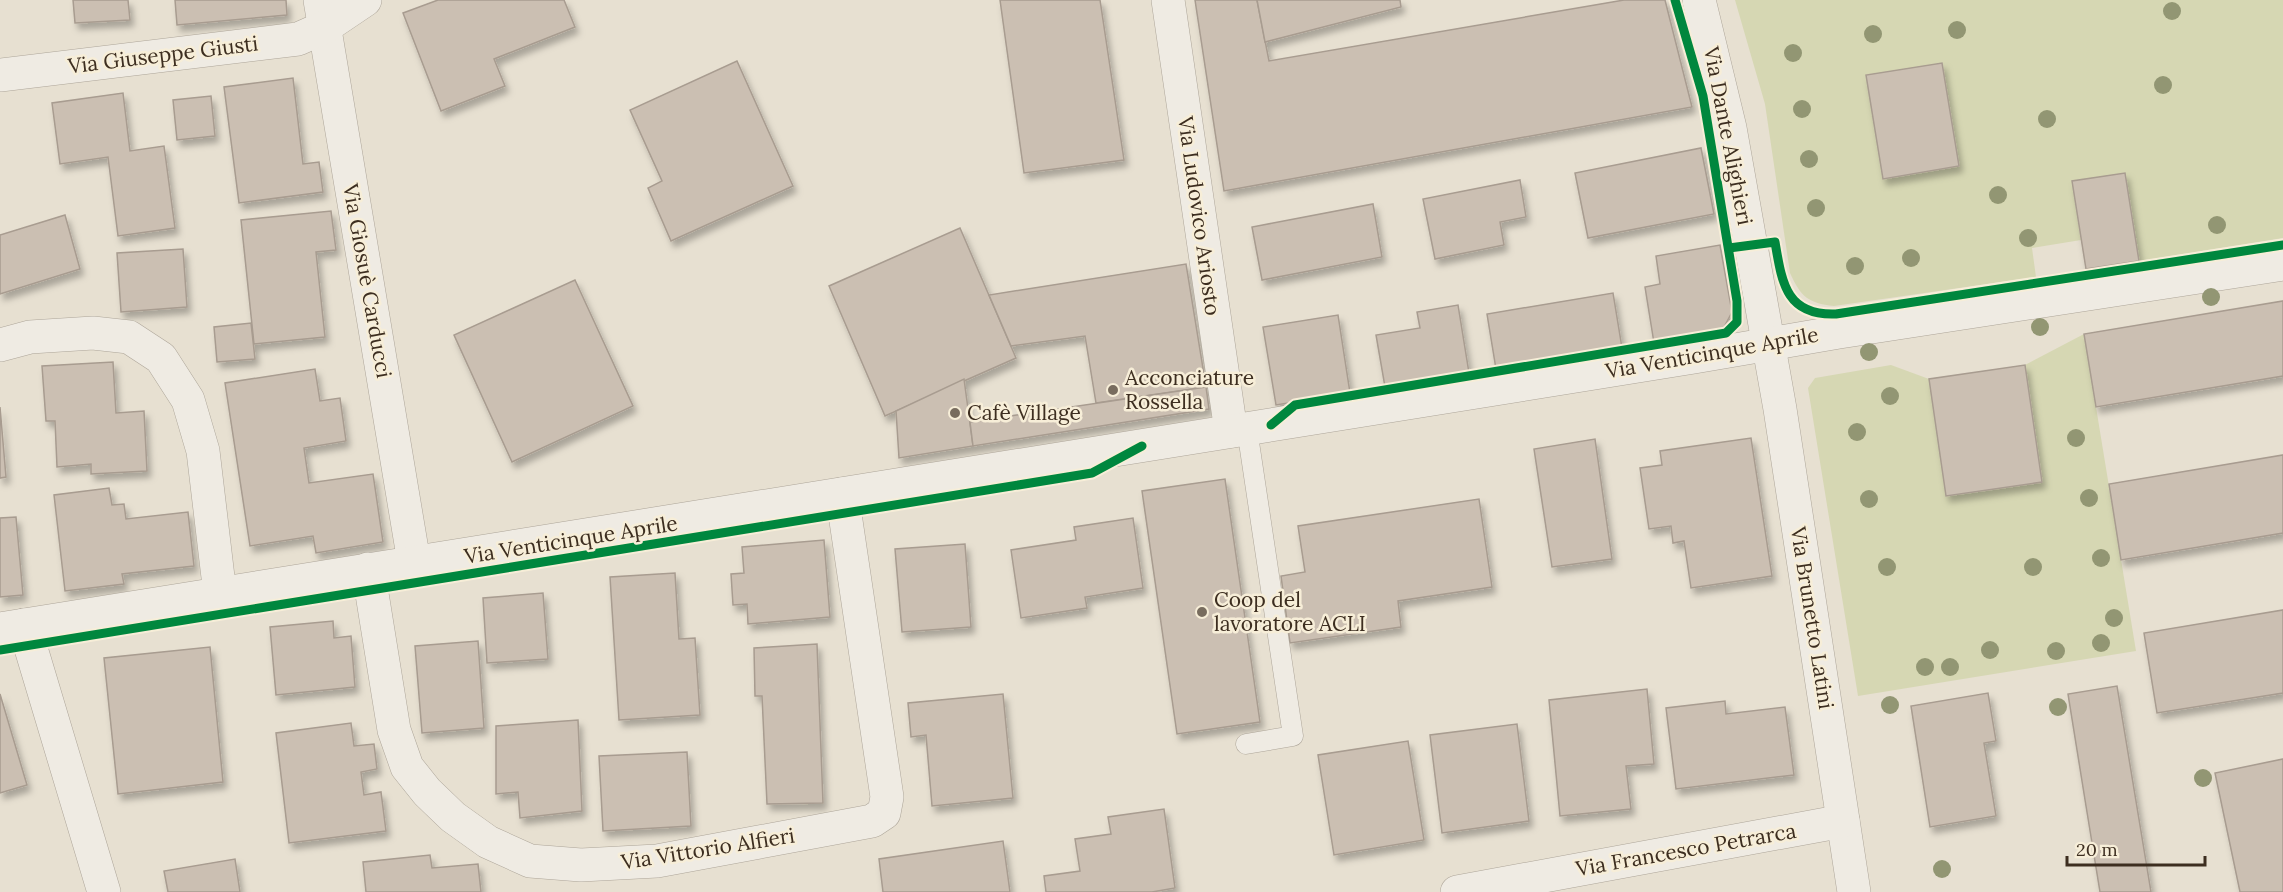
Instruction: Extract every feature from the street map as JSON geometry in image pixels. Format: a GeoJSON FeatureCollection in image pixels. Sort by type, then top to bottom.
{"type":"FeatureCollection","features":[{"type":"Feature","properties":{"kind":"street","name":"Via Giuseppe Giusti"},"geometry":{"type":"LineString","coordinates":[[0,75],[298,39],[322,13],[365,0]]}},
{"type":"Feature","properties":{"kind":"street","name":"Via Ludovico Ariosto"},"geometry":{"type":"LineString","coordinates":[[1168,0],[1239,430]]}},
{"type":"Feature","properties":{"kind":"street","name":"Via Dante Alighieri"},"geometry":{"type":"LineString","coordinates":[[1699,0],[1730,128],[1768,344]]}},
{"type":"Feature","properties":{"kind":"street","name":"Via Giosuè Carducci"},"geometry":{"type":"LineString","coordinates":[[322,13],[414,562]]}},
{"type":"Feature","properties":{"kind":"street","name":"Via Venticinque Aprile"},"geometry":{"type":"LineString","coordinates":[[12,627],[1839,332],[2283,264]]}},
{"type":"Feature","properties":{"kind":"street"},"geometry":{"type":"LineString","coordinates":[[0,345],[30,338],[93,333],[129,337],[161,358],[188,400],[203,451],[220,594]]}},
{"type":"Feature","properties":{"kind":"street","name":"Via Brunetto Latini"},"geometry":{"type":"LineString","coordinates":[[1768,344],[1854,892]]}},
{"type":"Feature","properties":{"kind":"street","name":"Via Vittorio Alfieri"},"geometry":{"type":"LineString","coordinates":[[368,569],[394,730],[407,767],[427,792],[453,818],[488,842],[530,861],[581,865],[657,861],[872,821],[884,813],[887,797],[842,494]]}},
{"type":"Feature","properties":{"kind":"street"},"geometry":{"type":"LineString","coordinates":[[12,627],[104,892]]}},
{"type":"Feature","properties":{"kind":"street","name":"Via Francesco Petrarca"},"geometry":{"type":"LineString","coordinates":[[1457,892],[1843,821]]}},
{"type":"Feature","properties":{"kind":"lane"},"geometry":{"type":"LineString","coordinates":[[1239,430],[1293,736],[1246,744]]}},
{"type":"Feature","properties":{"kind":"green space"},"geometry":{"type":"Polygon","coordinates":[[[1735,0],[2283,0],[2283,238],[2139,261],[2072,181],[2081,240],[2032,248],[2036,277],[1834,306],[1812,301],[1798,288],[1790,273],[1765,104],[1735,0]]]}},
{"type":"Feature","properties":{"kind":"green space"},"geometry":{"type":"Polygon","coordinates":[[[2084,334],[2136,651],[1858,696],[1808,388],[1815,378],[1891,365],[1929,379],[1946,496],[2042,482],[2025,365],[2084,334]]]}},
{"type":"Feature","properties":{"kind":"building"},"geometry":{"type":"Polygon","coordinates":[[[73,0],[128,0],[130,20],[75,23],[73,0]]]}},
{"type":"Feature","properties":{"kind":"building"},"geometry":{"type":"Polygon","coordinates":[[[175,0],[286,0],[287,15],[177,25],[175,0]]]}},
{"type":"Feature","properties":{"kind":"building"},"geometry":{"type":"Polygon","coordinates":[[[438,0],[564,0],[575,27],[494,59],[505,86],[441,111],[403,13],[438,0]]]}},
{"type":"Feature","properties":{"kind":"building"},"geometry":{"type":"Polygon","coordinates":[[[1000,0],[1100,0],[1124,160],[1024,173],[1000,0]]]}},
{"type":"Feature","properties":{"kind":"building"},"geometry":{"type":"Polygon","coordinates":[[[1195,0],[1257,0],[1269,61],[1624,0],[1665,0],[1692,107],[1224,191],[1195,0]]]}},
{"type":"Feature","properties":{"kind":"building"},"geometry":{"type":"Polygon","coordinates":[[[1257,0],[1400,0],[1401,7],[1265,42],[1257,0]]]}},
{"type":"Feature","properties":{"kind":"building"},"geometry":{"type":"Polygon","coordinates":[[[737,61],[793,186],[671,241],[648,188],[662,181],[630,110],[737,61]]]}},
{"type":"Feature","properties":{"kind":"building"},"geometry":{"type":"Polygon","coordinates":[[[1942,63],[1959,166],[1883,179],[1866,75],[1942,63]]]}},
{"type":"Feature","properties":{"kind":"building"},"geometry":{"type":"Polygon","coordinates":[[[293,78],[303,164],[319,162],[323,192],[239,203],[224,87],[293,78]]]}},
{"type":"Feature","properties":{"kind":"building"},"geometry":{"type":"Polygon","coordinates":[[[123,93],[130,151],[164,146],[175,228],[118,236],[108,157],[60,164],[52,103],[123,93]]]}},
{"type":"Feature","properties":{"kind":"building"},"geometry":{"type":"Polygon","coordinates":[[[211,96],[215,136],[177,140],[173,100],[211,96]]]}},
{"type":"Feature","properties":{"kind":"building"},"geometry":{"type":"Polygon","coordinates":[[[1701,148],[1714,214],[1588,238],[1575,173],[1701,148]]]}},
{"type":"Feature","properties":{"kind":"building"},"geometry":{"type":"Polygon","coordinates":[[[2125,173],[2139,261],[2086,269],[2072,181],[2125,173]]]}},
{"type":"Feature","properties":{"kind":"building"},"geometry":{"type":"Polygon","coordinates":[[[1520,180],[1526,217],[1500,222],[1504,245],[1435,259],[1423,199],[1520,180]]]}},
{"type":"Feature","properties":{"kind":"building"},"geometry":{"type":"Polygon","coordinates":[[[1373,204],[1382,257],[1262,280],[1252,227],[1373,204]]]}},
{"type":"Feature","properties":{"kind":"building"},"geometry":{"type":"Polygon","coordinates":[[[331,211],[336,250],[316,252],[325,337],[254,344],[241,220],[331,211]]]}},
{"type":"Feature","properties":{"kind":"building"},"geometry":{"type":"Polygon","coordinates":[[[65,215],[80,269],[0,294],[0,235],[65,215]]]}},
{"type":"Feature","properties":{"kind":"building"},"geometry":{"type":"Polygon","coordinates":[[[960,228],[1016,358],[885,416],[829,286],[960,228]]]}},
{"type":"Feature","properties":{"kind":"building"},"geometry":{"type":"Polygon","coordinates":[[[1720,245],[1732,312],[1722,331],[1654,343],[1645,287],[1660,284],[1656,256],[1720,245]]]}},
{"type":"Feature","properties":{"kind":"building"},"geometry":{"type":"Polygon","coordinates":[[[183,249],[187,307],[121,312],[117,253],[183,249]]]}},
{"type":"Feature","properties":{"kind":"building"},"geometry":{"type":"Polygon","coordinates":[[[1186,264],[1206,387],[1096,403],[1085,336],[1011,346],[989,295],[1186,264]]]}},
{"type":"Feature","properties":{"kind":"building"},"geometry":{"type":"Polygon","coordinates":[[[575,280],[633,406],[512,462],[454,335],[575,280]]]}},
{"type":"Feature","properties":{"kind":"building"},"geometry":{"type":"Polygon","coordinates":[[[1613,293],[1622,348],[1496,369],[1487,314],[1613,293]]]}},
{"type":"Feature","properties":{"kind":"building"},"geometry":{"type":"Polygon","coordinates":[[[2283,301],[2283,376],[2096,407],[2084,334],[2283,301]]]}},
{"type":"Feature","properties":{"kind":"building"},"geometry":{"type":"Polygon","coordinates":[[[1458,305],[1469,373],[1385,387],[1376,335],[1420,328],[1417,312],[1458,305]]]}},
{"type":"Feature","properties":{"kind":"building"},"geometry":{"type":"Polygon","coordinates":[[[1338,315],[1350,393],[1276,405],[1263,327],[1338,315]]]}},
{"type":"Feature","properties":{"kind":"building"},"geometry":{"type":"Polygon","coordinates":[[[251,323],[255,359],[217,362],[214,327],[251,323]]]}},
{"type":"Feature","properties":{"kind":"building"},"geometry":{"type":"Polygon","coordinates":[[[113,362],[116,413],[144,411],[147,471],[91,474],[91,464],[57,467],[55,421],[46,421],[42,366],[113,362]]]}},
{"type":"Feature","properties":{"kind":"building"},"geometry":{"type":"Polygon","coordinates":[[[2025,365],[2042,482],[1946,496],[1929,379],[2025,365]]]}},
{"type":"Feature","properties":{"kind":"building"},"geometry":{"type":"Polygon","coordinates":[[[315,369],[320,401],[340,398],[346,441],[304,448],[309,483],[373,474],[383,542],[316,553],[313,536],[250,546],[225,383],[315,369]]]}},
{"type":"Feature","properties":{"kind":"building"},"geometry":{"type":"Polygon","coordinates":[[[964,379],[973,446],[899,458],[896,411],[964,379]]]}},
{"type":"Feature","properties":{"kind":"building"},"geometry":{"type":"Polygon","coordinates":[[[1206,387],[1209,409],[973,446],[970,422],[1206,387]]]}},
{"type":"Feature","properties":{"kind":"building"},"geometry":{"type":"Polygon","coordinates":[[[0,407],[6,477],[0,478],[0,407]]]}},
{"type":"Feature","properties":{"kind":"building"},"geometry":{"type":"Polygon","coordinates":[[[1751,438],[1772,576],[1691,588],[1684,541],[1673,543],[1671,526],[1649,529],[1640,468],[1662,465],[1660,451],[1751,438]]]}},
{"type":"Feature","properties":{"kind":"building"},"geometry":{"type":"Polygon","coordinates":[[[1595,439],[1612,559],[1552,567],[1534,449],[1595,439]]]}},
{"type":"Feature","properties":{"kind":"building"},"geometry":{"type":"Polygon","coordinates":[[[2283,455],[2283,533],[2121,560],[2109,484],[2283,455]]]}},
{"type":"Feature","properties":{"kind":"building","name":"Coop del lavoratore ACLI"},"geometry":{"type":"Polygon","coordinates":[[[1225,479],[1260,722],[1177,734],[1142,491],[1225,479]]]}},
{"type":"Feature","properties":{"kind":"building"},"geometry":{"type":"Polygon","coordinates":[[[109,488],[112,505],[124,504],[126,519],[188,512],[194,566],[122,574],[124,584],[65,591],[54,495],[109,488]]]}},
{"type":"Feature","properties":{"kind":"building"},"geometry":{"type":"Polygon","coordinates":[[[1479,499],[1492,587],[1398,601],[1401,627],[1290,643],[1281,576],[1305,572],[1298,526],[1479,499]]]}},
{"type":"Feature","properties":{"kind":"building"},"geometry":{"type":"Polygon","coordinates":[[[16,517],[23,595],[0,597],[0,518],[16,517]]]}},
{"type":"Feature","properties":{"kind":"building"},"geometry":{"type":"Polygon","coordinates":[[[1133,518],[1143,588],[1085,597],[1087,608],[1021,618],[1011,550],[1076,540],[1074,527],[1133,518]]]}},
{"type":"Feature","properties":{"kind":"building"},"geometry":{"type":"Polygon","coordinates":[[[824,540],[830,617],[748,624],[747,604],[733,605],[731,574],[744,573],[742,547],[824,540]]]}},
{"type":"Feature","properties":{"kind":"building"},"geometry":{"type":"Polygon","coordinates":[[[965,544],[971,627],[902,632],[895,549],[965,544]]]}},
{"type":"Feature","properties":{"kind":"building"},"geometry":{"type":"Polygon","coordinates":[[[675,573],[679,639],[695,638],[700,715],[619,720],[610,577],[675,573]]]}},
{"type":"Feature","properties":{"kind":"building"},"geometry":{"type":"Polygon","coordinates":[[[543,593],[548,659],[487,663],[483,598],[543,593]]]}},
{"type":"Feature","properties":{"kind":"building"},"geometry":{"type":"Polygon","coordinates":[[[2283,610],[2283,693],[2157,713],[2144,633],[2283,610]]]}},
{"type":"Feature","properties":{"kind":"building"},"geometry":{"type":"Polygon","coordinates":[[[333,621],[334,638],[351,636],[355,687],[276,695],[270,627],[333,621]]]}},
{"type":"Feature","properties":{"kind":"building"},"geometry":{"type":"Polygon","coordinates":[[[478,641],[484,728],[422,733],[415,646],[478,641]]]}},
{"type":"Feature","properties":{"kind":"building"},"geometry":{"type":"Polygon","coordinates":[[[817,644],[823,803],[767,804],[762,696],[755,696],[754,648],[817,644]]]}},
{"type":"Feature","properties":{"kind":"building"},"geometry":{"type":"Polygon","coordinates":[[[210,647],[223,782],[118,794],[104,658],[210,647]]]}},
{"type":"Feature","properties":{"kind":"building"},"geometry":{"type":"Polygon","coordinates":[[[2117,686],[2151,892],[2100,892],[2068,694],[2117,686]]]}},
{"type":"Feature","properties":{"kind":"building"},"geometry":{"type":"Polygon","coordinates":[[[1647,689],[1654,764],[1626,766],[1631,809],[1560,816],[1549,700],[1647,689]]]}},
{"type":"Feature","properties":{"kind":"building"},"geometry":{"type":"Polygon","coordinates":[[[1988,693],[1996,741],[1984,743],[1996,816],[1930,827],[1911,706],[1988,693]]]}},
{"type":"Feature","properties":{"kind":"building"},"geometry":{"type":"Polygon","coordinates":[[[0,694],[27,785],[0,793],[0,694]]]}},
{"type":"Feature","properties":{"kind":"building"},"geometry":{"type":"Polygon","coordinates":[[[1003,694],[1013,798],[932,806],[926,735],[911,737],[908,703],[1003,694]]]}},
{"type":"Feature","properties":{"kind":"building"},"geometry":{"type":"Polygon","coordinates":[[[1725,701],[1726,714],[1785,707],[1794,775],[1676,789],[1666,708],[1725,701]]]}},
{"type":"Feature","properties":{"kind":"building"},"geometry":{"type":"Polygon","coordinates":[[[578,720],[582,811],[520,818],[518,792],[496,794],[496,726],[578,720]]]}},
{"type":"Feature","properties":{"kind":"building"},"geometry":{"type":"Polygon","coordinates":[[[351,723],[354,746],[374,744],[377,769],[361,772],[364,795],[381,792],[386,831],[289,843],[276,733],[351,723]]]}},
{"type":"Feature","properties":{"kind":"building"},"geometry":{"type":"Polygon","coordinates":[[[1517,724],[1529,821],[1442,833],[1430,735],[1517,724]]]}},
{"type":"Feature","properties":{"kind":"building"},"geometry":{"type":"Polygon","coordinates":[[[1408,741],[1424,840],[1334,855],[1318,755],[1408,741]]]}},
{"type":"Feature","properties":{"kind":"building"},"geometry":{"type":"Polygon","coordinates":[[[687,752],[691,826],[603,831],[599,756],[687,752]]]}},
{"type":"Feature","properties":{"kind":"building"},"geometry":{"type":"Polygon","coordinates":[[[2283,759],[2283,892],[2240,892],[2215,773],[2283,759]]]}},
{"type":"Feature","properties":{"kind":"building"},"geometry":{"type":"Polygon","coordinates":[[[1164,809],[1175,888],[1152,892],[1046,892],[1044,876],[1080,871],[1075,839],[1111,834],[1108,817],[1164,809]]]}},
{"type":"Feature","properties":{"kind":"building"},"geometry":{"type":"Polygon","coordinates":[[[1003,841],[1010,892],[883,892],[879,859],[1003,841]]]}},
{"type":"Feature","properties":{"kind":"building"},"geometry":{"type":"Polygon","coordinates":[[[430,855],[432,868],[478,864],[481,892],[366,892],[363,862],[430,855]]]}},
{"type":"Feature","properties":{"kind":"building"},"geometry":{"type":"Polygon","coordinates":[[[235,859],[240,892],[168,892],[164,871],[235,859]]]}},
{"type":"Feature","properties":{"kind":"cycle path"},"geometry":{"type":"LineString","coordinates":[[1271,425],[1295,405],[1726,333],[1737,322],[1737,301],[1703,96],[1675,0]]}},
{"type":"Feature","properties":{"kind":"cycle path"},"geometry":{"type":"LineString","coordinates":[[1729,248],[1775,242],[1780,271],[1789,294],[1806,309],[1819,313],[1836,314],[2283,245]]}},
{"type":"Feature","properties":{"kind":"cycle path"},"geometry":{"type":"LineString","coordinates":[[0,650],[1092,473],[1142,446]]}},
{"type":"Feature","properties":{"kind":"place","name":"Acconciature Rossella"},"geometry":{"type":"Point","coordinates":[1113,390]}},
{"type":"Feature","properties":{"kind":"place","name":"Cafè Village"},"geometry":{"type":"Point","coordinates":[955,413]}},
{"type":"Feature","properties":{"kind":"place","name":"Coop del lavoratore ACLI"},"geometry":{"type":"Point","coordinates":[1202,612]}}]}
